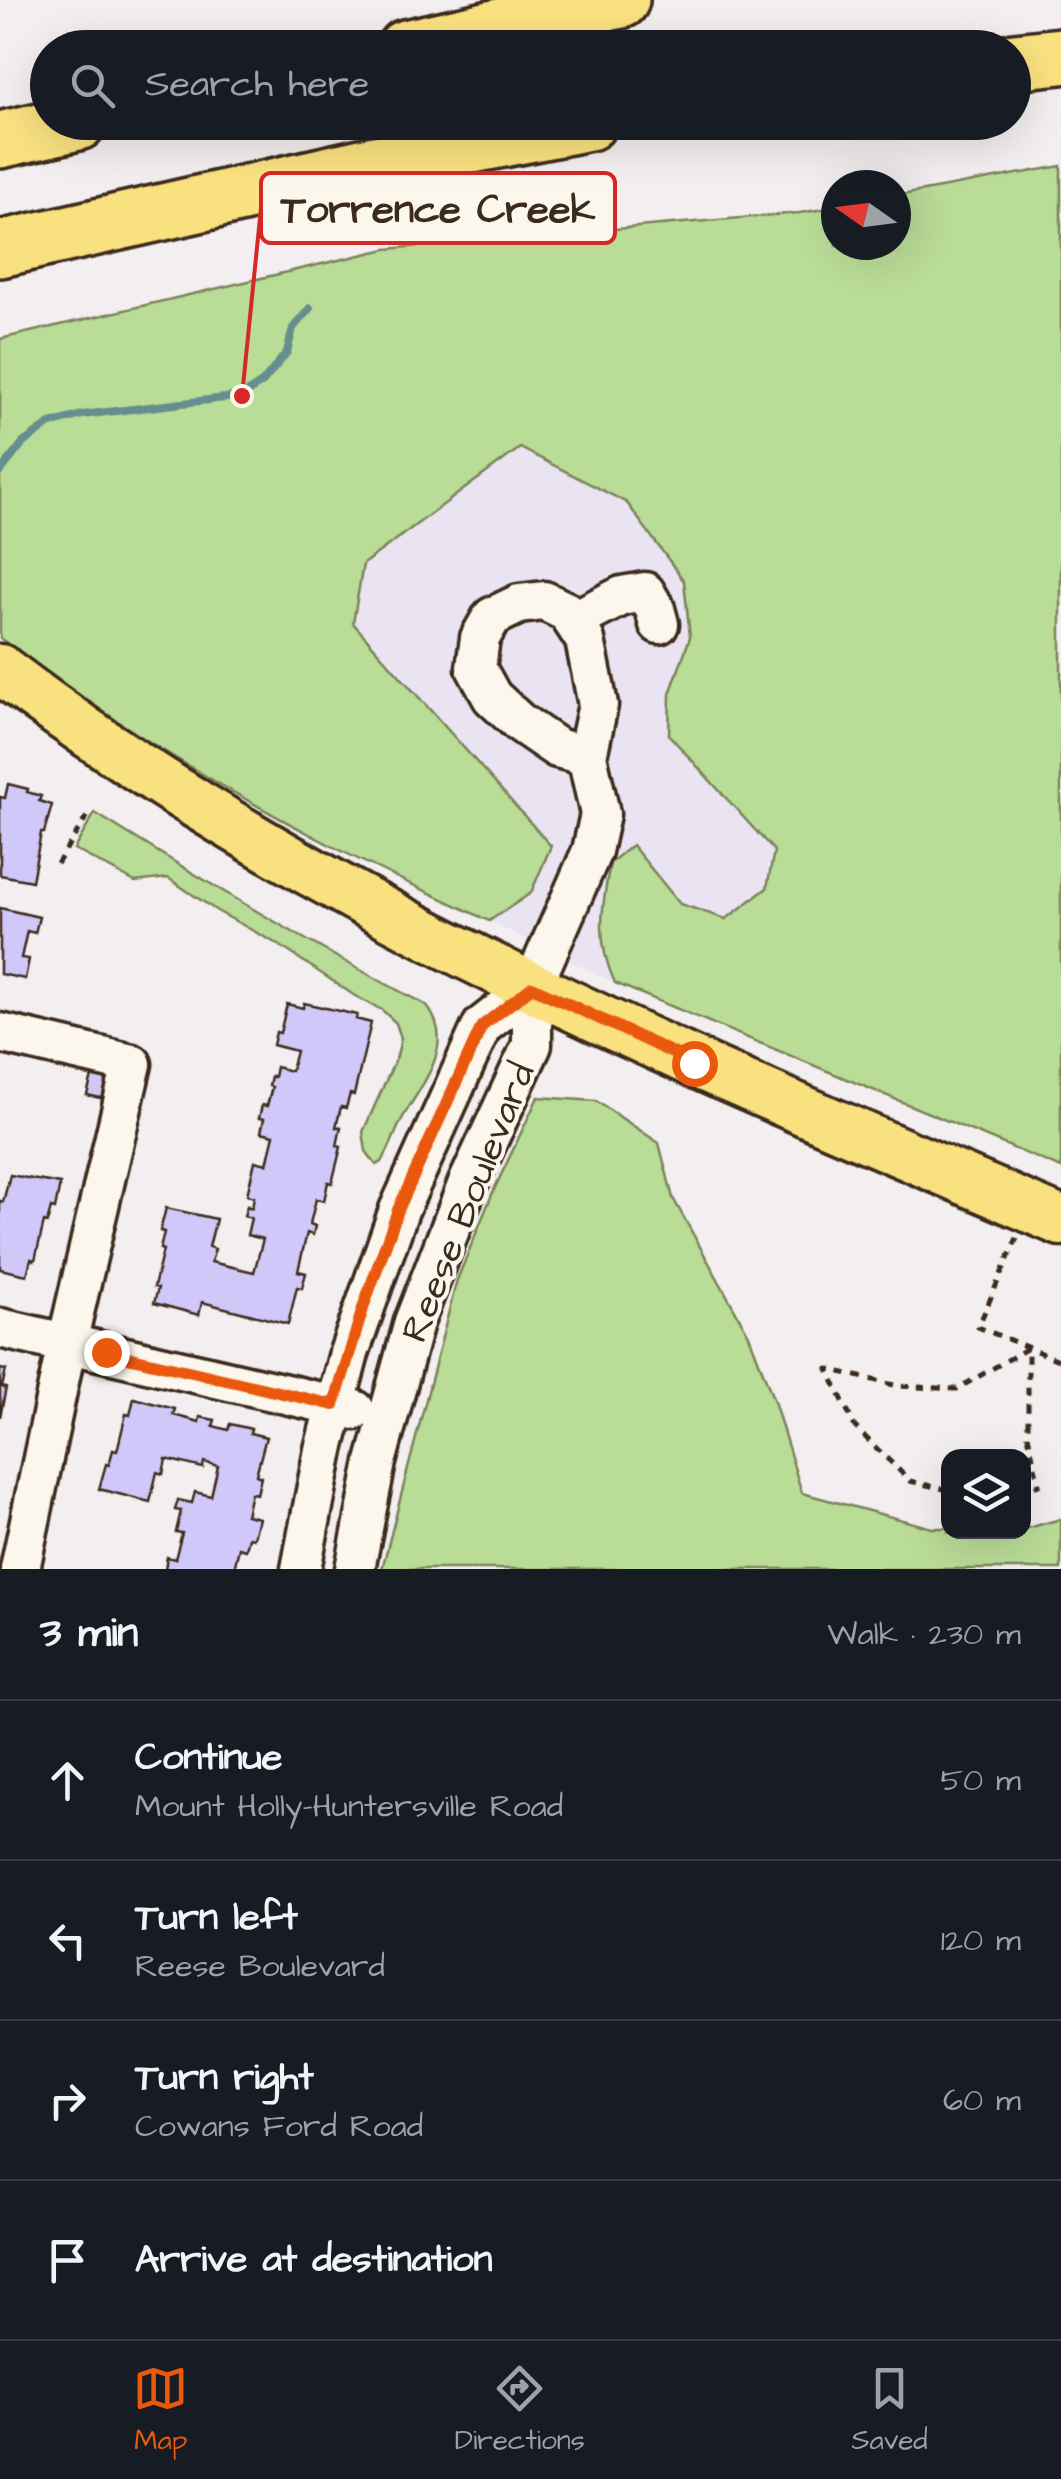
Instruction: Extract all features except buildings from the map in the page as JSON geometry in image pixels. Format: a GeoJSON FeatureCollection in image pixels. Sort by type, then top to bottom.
{"type":"FeatureCollection","features":[{"type":"Feature","properties":{"kind":"highway"},"geometry":{"type":"LineString","coordinates":[[486,30],[621,0]]}},
{"type":"Feature","properties":{"kind":"highway"},"geometry":{"type":"LineString","coordinates":[[1031,59],[1061,56]]}},
{"type":"Feature","properties":{"kind":"highway"},"geometry":{"type":"LineString","coordinates":[[0,249],[352,168],[496,140]]}},
{"type":"Feature","properties":{"kind":"main road"},"geometry":{"type":"LineString","coordinates":[[0,669],[81,728],[244,834],[338,887],[532,987],[694,1063],[1046,1215]]}},
{"type":"Feature","properties":{"kind":"street"},"geometry":{"type":"LineString","coordinates":[[573,622],[622,596],[644,592],[655,608],[659,624]]}},
{"type":"Feature","properties":{"kind":"street"},"geometry":{"type":"LineString","coordinates":[[532,987],[592,851],[600,814],[587,756],[598,705],[585,640],[567,612],[544,601],[519,604],[492,617],[480,638],[476,668],[492,696],[519,722],[556,748],[587,756]]}},
{"type":"Feature","properties":{"kind":"street","name":"Reese Boulevard"},"geometry":{"type":"LineString","coordinates":[[300,1569],[334,1405],[398,1210],[482,1026],[532,987]]}},
{"type":"Feature","properties":{"kind":"street","name":"Reese Boulevard"},"geometry":{"type":"LineString","coordinates":[[356,1569],[387,1417],[414,1322],[448,1230],[532,1045],[532,987]]}},
{"type":"Feature","properties":{"kind":"street"},"geometry":{"type":"LineString","coordinates":[[0,1033],[132,1064],[67,1343],[20,1569]]}},
{"type":"Feature","properties":{"kind":"street"},"geometry":{"type":"LineString","coordinates":[[0,1328],[387,1417]]}},
{"type":"Feature","properties":{"kind":"path"},"geometry":{"type":"LineString","coordinates":[[58,864],[91,810]]}},
{"type":"Feature","properties":{"kind":"path"},"geometry":{"type":"LineString","coordinates":[[1046,1215],[978,1327],[1061,1361]]}},
{"type":"Feature","properties":{"kind":"path"},"geometry":{"type":"LineString","coordinates":[[1028,1348],[1028,1434],[1039,1485],[1031,1488]]}},
{"type":"Feature","properties":{"kind":"path"},"geometry":{"type":"LineString","coordinates":[[941,1488],[910,1480],[855,1427],[828,1369],[898,1386],[957,1389],[1028,1348]]}},
{"type":"Feature","properties":{"kind":"shaded area"},"geometry":{"type":"Polygon","coordinates":[[[520,448],[627,503],[684,580],[690,637],[670,694],[669,735],[774,850],[767,888],[726,919],[680,904],[632,845],[607,967],[615,983],[489,921],[531,893],[415,695],[352,623],[363,564],[520,448]]]}},
{"type":"Feature","properties":{"kind":"green space"},"geometry":{"type":"Polygon","coordinates":[[[1061,166],[1061,1168],[615,983],[603,938],[610,863],[632,845],[680,904],[726,919],[767,888],[774,851],[669,735],[670,694],[690,637],[684,581],[627,503],[520,448],[363,564],[353,623],[551,846],[531,893],[489,921],[244,799],[119,723],[0,638],[0,339],[386,249],[821,209],[821,260],[911,260],[911,193],[1061,166]]]}},
{"type":"Feature","properties":{"kind":"green space"},"geometry":{"type":"Polygon","coordinates":[[[95,813],[258,912],[426,1005],[439,1034],[438,1049],[382,1162],[376,1165],[366,1151],[363,1132],[397,1056],[401,1038],[396,1023],[382,1010],[168,878],[135,882],[74,849],[95,813]]]}},
{"type":"Feature","properties":{"kind":"green space"},"geometry":{"type":"Polygon","coordinates":[[[538,1097],[596,1101],[659,1143],[673,1198],[749,1335],[802,1493],[941,1528],[941,1539],[1031,1539],[1031,1527],[1061,1519],[1061,1569],[382,1569],[457,1280],[538,1097]]]}},
{"type":"Feature","properties":{"kind":"waterway"},"geometry":{"type":"LineString","coordinates":[[0,472],[23,443],[50,424],[82,415],[242,396],[263,382],[287,352],[293,328],[310,308]]}},
{"type":"Feature","properties":{"kind":"place","name":"Torrence Creek"},"geometry":{"type":"Point","coordinates":[242,396]}},
{"type":"Feature","properties":{"kind":"route"},"geometry":{"type":"LineString","coordinates":[[106,1352],[334,1405],[348,1352],[398,1210],[482,1026],[532,987],[694,1063]]}}]}
